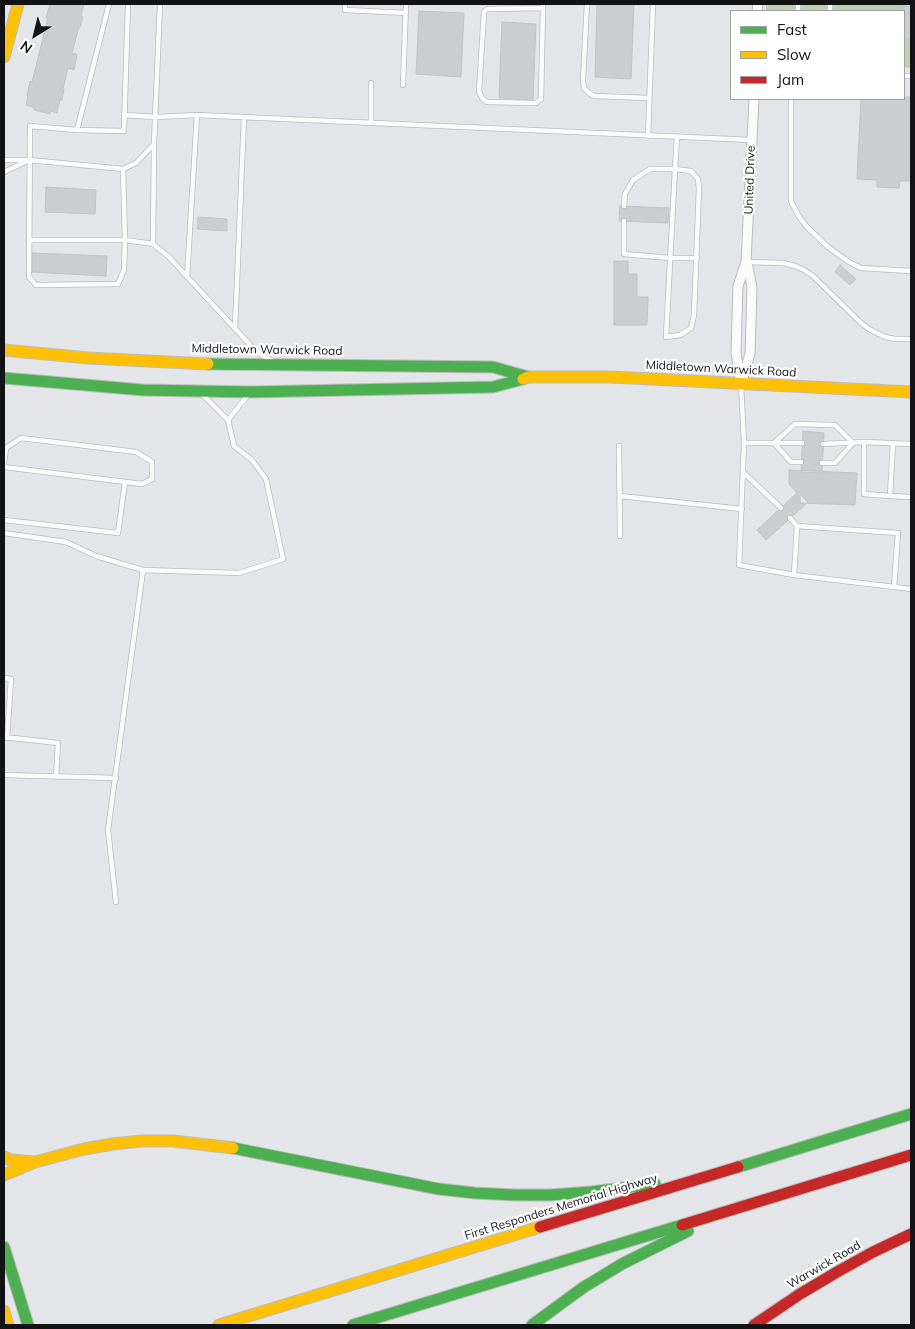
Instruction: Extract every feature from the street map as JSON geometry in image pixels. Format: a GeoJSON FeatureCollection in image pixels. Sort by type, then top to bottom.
{"type":"FeatureCollection","features":[{"type":"Feature","properties":{"kind":"main road"},"geometry":{"type":"LineString","coordinates":[[4,57],[18,4]]}},
{"type":"Feature","properties":{"kind":"main road","name":"Middletown Warwick Road"},"geometry":{"type":"LineString","coordinates":[[4,350],[88,358],[202,364],[493,367],[528,377],[611,377],[911,392]]}},
{"type":"Feature","properties":{"kind":"main road","name":"Middletown Warwick Road"},"geometry":{"type":"LineString","coordinates":[[4,378],[143,390],[251,392],[493,387],[528,377]]}},
{"type":"Feature","properties":{"kind":"main road","name":"First Responders Memorial Highway"},"geometry":{"type":"LineString","coordinates":[[219,1325],[911,1114]]}},
{"type":"Feature","properties":{"kind":"main road"},"geometry":{"type":"LineString","coordinates":[[4,1175],[35,1162],[84,1149],[141,1141],[173,1141],[243,1150],[439,1189],[475,1193],[515,1195],[558,1194],[697,1180]]}},
{"type":"Feature","properties":{"kind":"main road"},"geometry":{"type":"LineString","coordinates":[[353,1325],[911,1155]]}},
{"type":"Feature","properties":{"kind":"main road"},"geometry":{"type":"LineString","coordinates":[[4,1157],[21,1162],[35,1162]]}},
{"type":"Feature","properties":{"kind":"main road"},"geometry":{"type":"LineString","coordinates":[[532,1325],[584,1286],[622,1264],[733,1210]]}},
{"type":"Feature","properties":{"kind":"main road","name":"Warwick Road"},"geometry":{"type":"LineString","coordinates":[[754,1325],[836,1272],[911,1234]]}},
{"type":"Feature","properties":{"kind":"main road"},"geometry":{"type":"LineString","coordinates":[[4,1248],[28,1325]]}},
{"type":"Feature","properties":{"kind":"main road"},"geometry":{"type":"LineString","coordinates":[[4,1312],[8,1325]]}},
{"type":"Feature","properties":{"kind":"street","name":"United Drive"},"geometry":{"type":"LineString","coordinates":[[741,384],[736,353],[738,286],[746,262],[754,100]]}},
{"type":"Feature","properties":{"kind":"street","name":"United Drive"},"geometry":{"type":"LineString","coordinates":[[741,384],[750,354],[752,286],[746,262]]}},
{"type":"Feature","properties":{"kind":"lane"},"geometry":{"type":"LineString","coordinates":[[77,130],[109,4]]}},
{"type":"Feature","properties":{"kind":"lane"},"geometry":{"type":"LineString","coordinates":[[123,169],[124,270],[118,284],[36,285],[29,277],[30,126],[124,131],[128,4]]}},
{"type":"Feature","properties":{"kind":"lane"},"geometry":{"type":"LineString","coordinates":[[153,244],[154,144],[160,4]]}},
{"type":"Feature","properties":{"kind":"lane"},"geometry":{"type":"LineString","coordinates":[[345,4],[345,10],[406,13]]}},
{"type":"Feature","properties":{"kind":"lane"},"geometry":{"type":"LineString","coordinates":[[403,85],[406,4]]}},
{"type":"Feature","properties":{"kind":"lane"},"geometry":{"type":"LineString","coordinates":[[587,4],[584,88],[594,96],[650,98]]}},
{"type":"Feature","properties":{"kind":"lane"},"geometry":{"type":"LineString","coordinates":[[648,136],[653,4]]}},
{"type":"Feature","properties":{"kind":"lane"},"geometry":{"type":"LineString","coordinates":[[543,6],[541,99],[536,103],[486,102],[482,98],[480,91],[484,12],[487,9],[543,6]]}},
{"type":"Feature","properties":{"kind":"lane"},"geometry":{"type":"LineString","coordinates":[[371,83],[371,123]]}},
{"type":"Feature","properties":{"kind":"lane"},"geometry":{"type":"LineString","coordinates":[[791,100],[791,201],[798,215],[806,226],[828,247],[861,268],[911,271]]}},
{"type":"Feature","properties":{"kind":"lane"},"geometry":{"type":"LineString","coordinates":[[124,115],[156,117],[197,115],[752,140]]}},
{"type":"Feature","properties":{"kind":"lane"},"geometry":{"type":"LineString","coordinates":[[187,277],[197,115]]}},
{"type":"Feature","properties":{"kind":"lane"},"geometry":{"type":"LineString","coordinates":[[235,329],[244,117]]}},
{"type":"Feature","properties":{"kind":"lane"},"geometry":{"type":"LineString","coordinates":[[624,206],[625,194],[633,180],[650,169],[675,169],[691,171],[698,179],[694,315],[691,328],[680,335],[666,337],[670,258],[675,169],[677,137]]}},
{"type":"Feature","properties":{"kind":"lane"},"geometry":{"type":"LineString","coordinates":[[4,160],[29,160],[123,169],[136,163],[154,144]]}},
{"type":"Feature","properties":{"kind":"lane"},"geometry":{"type":"LineString","coordinates":[[4,172],[29,160]]}},
{"type":"Feature","properties":{"kind":"lane"},"geometry":{"type":"LineString","coordinates":[[624,222],[624,254],[696,258]]}},
{"type":"Feature","properties":{"kind":"lane"},"geometry":{"type":"LineString","coordinates":[[29,240],[125,240],[153,244],[169,257],[259,354],[280,364]]}},
{"type":"Feature","properties":{"kind":"lane"},"geometry":{"type":"LineString","coordinates":[[746,262],[783,263],[804,270],[813,276],[869,329],[885,337],[911,340]]}},
{"type":"Feature","properties":{"kind":"lane"},"geometry":{"type":"LineString","coordinates":[[741,384],[744,473],[739,565],[794,575],[911,589]]}},
{"type":"Feature","properties":{"kind":"lane"},"geometry":{"type":"LineString","coordinates":[[4,533],[66,542],[96,556],[143,570],[240,573],[283,559],[266,479],[252,460],[234,446],[228,420],[199,390]]}},
{"type":"Feature","properties":{"kind":"lane"},"geometry":{"type":"LineString","coordinates":[[228,420],[251,392]]}},
{"type":"Feature","properties":{"kind":"lane"},"geometry":{"type":"LineString","coordinates":[[774,443],[795,424],[835,425],[853,443]]}},
{"type":"Feature","properties":{"kind":"lane"},"geometry":{"type":"LineString","coordinates":[[21,438],[136,452],[152,462],[152,479],[142,484],[4,466],[6,448],[21,438]]}},
{"type":"Feature","properties":{"kind":"lane"},"geometry":{"type":"LineString","coordinates":[[864,442],[864,494],[911,497]]}},
{"type":"Feature","properties":{"kind":"lane"},"geometry":{"type":"LineString","coordinates":[[823,444],[864,442],[911,444]]}},
{"type":"Feature","properties":{"kind":"lane"},"geometry":{"type":"LineString","coordinates":[[744,443],[802,443]]}},
{"type":"Feature","properties":{"kind":"lane"},"geometry":{"type":"LineString","coordinates":[[774,443],[791,462],[801,462]]}},
{"type":"Feature","properties":{"kind":"lane"},"geometry":{"type":"LineString","coordinates":[[822,463],[836,462],[853,443]]}},
{"type":"Feature","properties":{"kind":"lane"},"geometry":{"type":"LineString","coordinates":[[890,496],[893,443]]}},
{"type":"Feature","properties":{"kind":"lane"},"geometry":{"type":"LineString","coordinates":[[619,446],[620,536]]}},
{"type":"Feature","properties":{"kind":"lane"},"geometry":{"type":"LineString","coordinates":[[744,473],[781,508]]}},
{"type":"Feature","properties":{"kind":"lane"},"geometry":{"type":"LineString","coordinates":[[4,520],[118,533],[125,482]]}},
{"type":"Feature","properties":{"kind":"lane"},"geometry":{"type":"LineString","coordinates":[[620,496],[742,509]]}},
{"type":"Feature","properties":{"kind":"lane"},"geometry":{"type":"LineString","coordinates":[[790,518],[797,526],[794,575]]}},
{"type":"Feature","properties":{"kind":"lane"},"geometry":{"type":"LineString","coordinates":[[797,526],[898,533],[894,587]]}},
{"type":"Feature","properties":{"kind":"lane"},"geometry":{"type":"LineString","coordinates":[[116,902],[108,830],[143,570]]}},
{"type":"Feature","properties":{"kind":"lane"},"geometry":{"type":"LineString","coordinates":[[4,678],[11,679],[6,737],[58,743],[56,777]]}},
{"type":"Feature","properties":{"kind":"lane"},"geometry":{"type":"LineString","coordinates":[[4,775],[116,778]]}},
{"type":"Feature","properties":{"kind":"green space"},"geometry":{"type":"Polygon","coordinates":[[[766,4],[911,4],[911,68],[905,67],[905,10],[766,10],[766,4]]]}},
{"type":"Feature","properties":{"kind":"building"},"geometry":{"type":"Polygon","coordinates":[[[50,4],[84,4],[81,17],[83,17],[72,53],[77,54],[74,70],[68,68],[62,100],[60,100],[57,113],[50,111],[50,114],[34,110],[35,108],[26,105],[30,81],[32,82],[50,4]]]}},
{"type":"Feature","properties":{"kind":"building"},"geometry":{"type":"Polygon","coordinates":[[[597,4],[634,4],[631,79],[595,77],[597,4]]]}},
{"type":"Feature","properties":{"kind":"building"},"geometry":{"type":"Polygon","coordinates":[[[903,4],[911,4],[911,39],[905,39],[905,10],[903,10],[903,4]]]}},
{"type":"Feature","properties":{"kind":"building"},"geometry":{"type":"Polygon","coordinates":[[[419,11],[464,13],[461,77],[416,74],[419,11]]]}},
{"type":"Feature","properties":{"kind":"building"},"geometry":{"type":"Polygon","coordinates":[[[502,22],[536,24],[533,100],[499,98],[502,22]]]}},
{"type":"Feature","properties":{"kind":"building"},"geometry":{"type":"Polygon","coordinates":[[[905,97],[911,97],[911,181],[900,181],[899,188],[877,187],[877,180],[857,179],[861,100],[905,100],[905,97]]]}},
{"type":"Feature","properties":{"kind":"building"},"geometry":{"type":"Polygon","coordinates":[[[46,187],[96,190],[95,214],[45,212],[46,187]]]}},
{"type":"Feature","properties":{"kind":"building"},"geometry":{"type":"Polygon","coordinates":[[[620,206],[669,208],[668,223],[619,221],[620,206]]]}},
{"type":"Feature","properties":{"kind":"building"},"geometry":{"type":"Polygon","coordinates":[[[198,217],[227,219],[227,231],[197,229],[198,217]]]}},
{"type":"Feature","properties":{"kind":"building"},"geometry":{"type":"Polygon","coordinates":[[[32,253],[107,256],[106,276],[32,272],[32,253]]]}},
{"type":"Feature","properties":{"kind":"building"},"geometry":{"type":"Polygon","coordinates":[[[614,261],[628,261],[628,274],[637,274],[637,297],[648,297],[647,325],[614,325],[614,261]]]}},
{"type":"Feature","properties":{"kind":"building"},"geometry":{"type":"Polygon","coordinates":[[[840,265],[856,279],[850,285],[835,272],[840,265]]]}},
{"type":"Feature","properties":{"kind":"building"},"geometry":{"type":"Polygon","coordinates":[[[803,431],[824,433],[822,473],[801,472],[803,431]]]}},
{"type":"Feature","properties":{"kind":"building"},"geometry":{"type":"Polygon","coordinates":[[[789,470],[857,473],[855,505],[800,503],[800,496],[789,484],[789,470]]]}},
{"type":"Feature","properties":{"kind":"building"},"geometry":{"type":"Polygon","coordinates":[[[798,492],[808,502],[766,540],[757,530],[798,492]]]}},
{"type":"Feature","properties":{"kind":"traffic: fast"},"geometry":{"type":"LineString","coordinates":[[208,364],[493,367],[528,377]]}},
{"type":"Feature","properties":{"kind":"traffic: fast"},"geometry":{"type":"LineString","coordinates":[[4,378],[143,390],[251,392],[493,387],[523,379]]}},
{"type":"Feature","properties":{"kind":"traffic: fast"},"geometry":{"type":"LineString","coordinates":[[738,1167],[911,1114]]}},
{"type":"Feature","properties":{"kind":"traffic: fast"},"geometry":{"type":"LineString","coordinates":[[233,1148],[439,1189],[475,1193],[550,1195],[655,1184]]}},
{"type":"Feature","properties":{"kind":"traffic: fast"},"geometry":{"type":"LineString","coordinates":[[353,1325],[682,1225]]}},
{"type":"Feature","properties":{"kind":"traffic: fast"},"geometry":{"type":"LineString","coordinates":[[532,1325],[584,1287],[622,1264],[688,1231]]}},
{"type":"Feature","properties":{"kind":"traffic: fast"},"geometry":{"type":"LineString","coordinates":[[4,1247],[28,1325]]}},
{"type":"Feature","properties":{"kind":"traffic: slow"},"geometry":{"type":"LineString","coordinates":[[4,57],[18,4]]}},
{"type":"Feature","properties":{"kind":"traffic: slow"},"geometry":{"type":"LineString","coordinates":[[4,350],[88,358],[208,364]]}},
{"type":"Feature","properties":{"kind":"traffic: slow"},"geometry":{"type":"LineString","coordinates":[[523,379],[528,377],[611,377],[911,392]]}},
{"type":"Feature","properties":{"kind":"traffic: slow"},"geometry":{"type":"LineString","coordinates":[[4,1175],[35,1162],[84,1149],[113,1144],[141,1141],[173,1141],[233,1148]]}},
{"type":"Feature","properties":{"kind":"traffic: slow"},"geometry":{"type":"LineString","coordinates":[[4,1157],[11,1160],[33,1162]]}},
{"type":"Feature","properties":{"kind":"traffic: slow"},"geometry":{"type":"LineString","coordinates":[[219,1325],[540,1227]]}},
{"type":"Feature","properties":{"kind":"traffic: slow"},"geometry":{"type":"LineString","coordinates":[[4,1311],[8,1325]]}},
{"type":"Feature","properties":{"kind":"traffic: jam"},"geometry":{"type":"LineString","coordinates":[[682,1225],[911,1155]]}},
{"type":"Feature","properties":{"kind":"traffic: jam"},"geometry":{"type":"LineString","coordinates":[[540,1227],[738,1167]]}},
{"type":"Feature","properties":{"kind":"traffic: jam"},"geometry":{"type":"LineString","coordinates":[[754,1325],[837,1272],[911,1234]]}}]}
